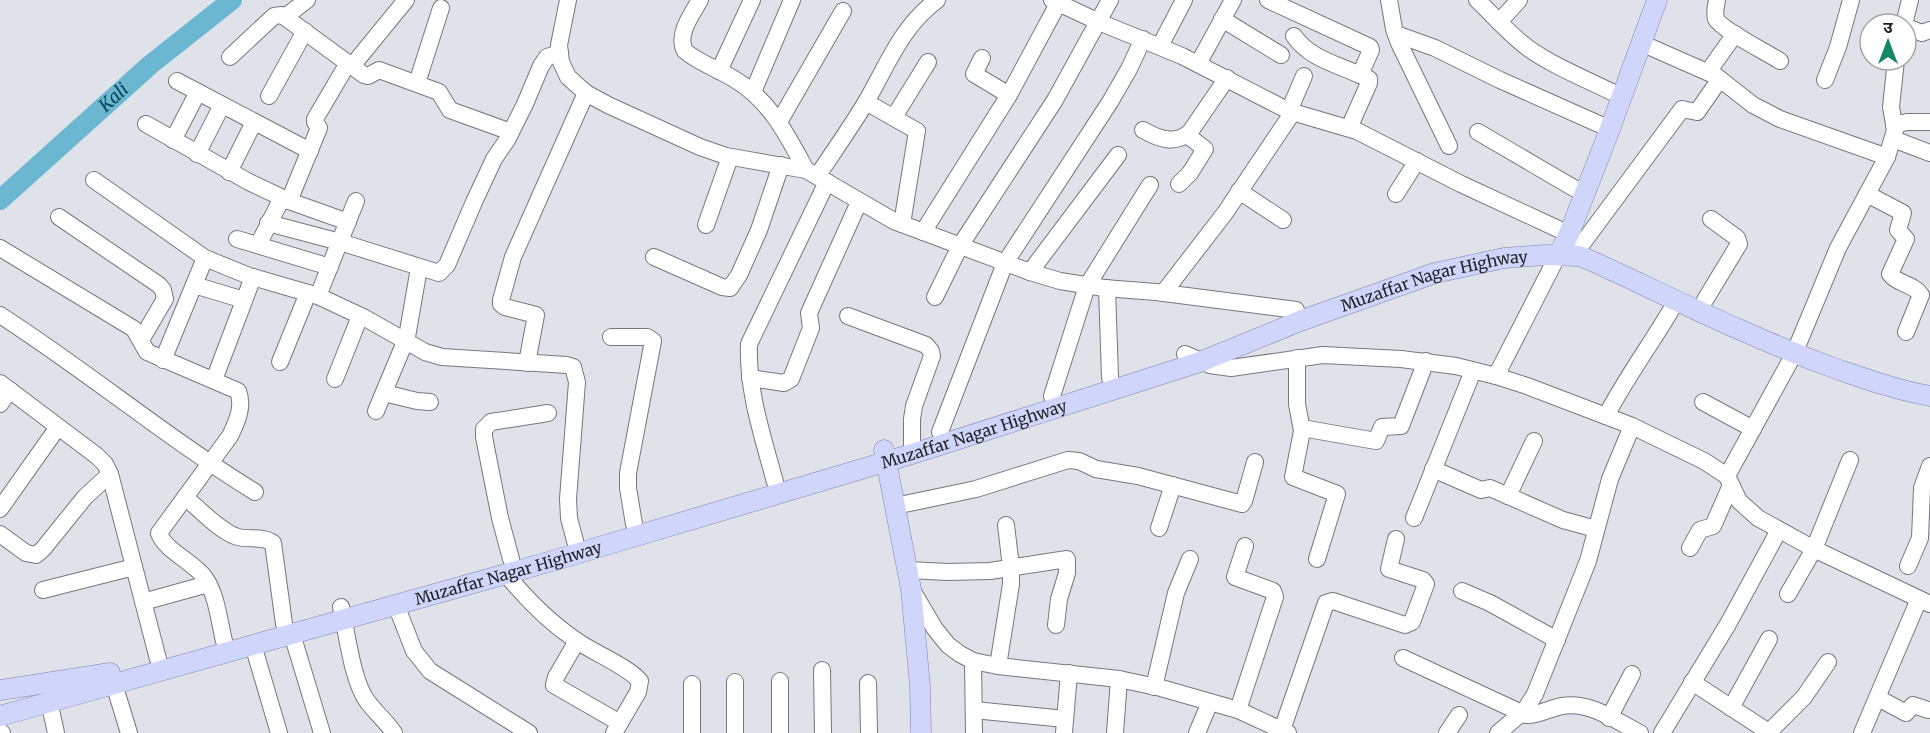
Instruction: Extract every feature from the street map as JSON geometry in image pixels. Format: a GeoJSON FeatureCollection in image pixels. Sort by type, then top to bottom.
{"type":"FeatureCollection","features":[{"type":"Feature","properties":{"kind":"main road"},"geometry":{"type":"LineString","coordinates":[[1568,244],[1584,194],[1657,0]]}},
{"type":"Feature","properties":{"kind":"main road","name":"Muzaffar Nagar Highway"},"geometry":{"type":"LineString","coordinates":[[1568,244],[1579,256],[1677,300],[1893,389],[1930,396]]}},
{"type":"Feature","properties":{"kind":"main road","name":"Muzaffar Nagar Highway"},"geometry":{"type":"LineString","coordinates":[[0,690],[36,683],[98,676],[224,641],[288,629],[509,567],[885,456],[1192,358],[1435,273],[1568,244]]}},
{"type":"Feature","properties":{"kind":"main road","name":"Muzaffar Nagar Highway"},"geometry":{"type":"LineString","coordinates":[[912,447],[940,432],[1053,396],[1110,378],[1192,358],[1296,310],[1397,273],[1502,246],[1568,244],[1597,249],[1705,300],[1797,348],[1896,380],[1930,386]]}},
{"type":"Feature","properties":{"kind":"main road"},"geometry":{"type":"LineString","coordinates":[[885,456],[909,579],[920,686],[921,733]]}},
{"type":"Feature","properties":{"kind":"main road","name":"Muzaffar Nagar Highway"},"geometry":{"type":"LineString","coordinates":[[343,613],[396,605],[509,567],[575,541],[775,482],[885,456]]}},
{"type":"Feature","properties":{"kind":"main road","name":"Muzaffar Nagar Highway"},"geometry":{"type":"LineString","coordinates":[[0,716],[253,645],[288,629]]}},
{"type":"Feature","properties":{"kind":"street"},"geometry":{"type":"LineString","coordinates":[[285,17],[307,0]]}},
{"type":"Feature","properties":{"kind":"street"},"geometry":{"type":"LineString","coordinates":[[258,245],[310,151],[319,128],[315,118],[350,65],[406,0]]}},
{"type":"Feature","properties":{"kind":"street"},"geometry":{"type":"LineString","coordinates":[[568,0],[562,25],[560,53],[561,62],[568,77],[586,93],[700,147],[730,157],[781,165],[817,176],[859,202],[902,224],[1059,281],[1087,286],[1164,292],[1296,310]]}},
{"type":"Feature","properties":{"kind":"street"},"geometry":{"type":"LineString","coordinates":[[700,0],[686,26],[682,46],[690,56],[753,92],[779,122],[817,176]]}},
{"type":"Feature","properties":{"kind":"street"},"geometry":{"type":"LineString","coordinates":[[719,71],[752,0]]}},
{"type":"Feature","properties":{"kind":"street"},"geometry":{"type":"LineString","coordinates":[[753,92],[792,0]]}},
{"type":"Feature","properties":{"kind":"street"},"geometry":{"type":"LineString","coordinates":[[775,482],[750,378],[749,344],[817,176],[866,102],[904,33],[916,18],[937,0]]}},
{"type":"Feature","properties":{"kind":"street"},"geometry":{"type":"LineString","coordinates":[[934,297],[960,246],[1055,100],[1110,0]]}},
{"type":"Feature","properties":{"kind":"street"},"geometry":{"type":"LineString","coordinates":[[1160,46],[1184,0]]}},
{"type":"Feature","properties":{"kind":"street"},"geometry":{"type":"LineString","coordinates":[[1198,64],[1233,0]]}},
{"type":"Feature","properties":{"kind":"street"},"geometry":{"type":"LineString","coordinates":[[1268,0],[1370,47],[1371,50],[1360,75]]}},
{"type":"Feature","properties":{"kind":"street"},"geometry":{"type":"LineString","coordinates":[[1389,0],[1396,34],[1449,146]]}},
{"type":"Feature","properties":{"kind":"street"},"geometry":{"type":"LineString","coordinates":[[1478,0],[1528,48],[1547,60],[1622,97]]}},
{"type":"Feature","properties":{"kind":"street"},"geometry":{"type":"LineString","coordinates":[[1499,22],[1519,0]]}},
{"type":"Feature","properties":{"kind":"street"},"geometry":{"type":"LineString","coordinates":[[1717,0],[1717,19],[1735,34],[1780,61]]}},
{"type":"Feature","properties":{"kind":"street"},"geometry":{"type":"LineString","coordinates":[[1825,80],[1838,47],[1851,0]]}},
{"type":"Feature","properties":{"kind":"street"},"geometry":{"type":"LineString","coordinates":[[923,232],[1010,96],[1057,1],[1099,22],[1198,64],[1291,112],[1349,128],[1418,161],[1568,244]]}},
{"type":"Feature","properties":{"kind":"street"},"geometry":{"type":"LineString","coordinates":[[417,83],[441,8]]}},
{"type":"Feature","properties":{"kind":"street"},"geometry":{"type":"LineString","coordinates":[[779,122],[843,11]]}},
{"type":"Feature","properties":{"kind":"street"},"geometry":{"type":"LineString","coordinates":[[230,57],[274,16],[285,17],[364,75],[368,76],[380,70],[417,83],[439,92],[450,111],[511,132]]}},
{"type":"Feature","properties":{"kind":"street"},"geometry":{"type":"LineString","coordinates":[[1222,19],[1281,55]]}},
{"type":"Feature","properties":{"kind":"street"},"geometry":{"type":"LineString","coordinates":[[269,96],[305,31]]}},
{"type":"Feature","properties":{"kind":"street"},"geometry":{"type":"LineString","coordinates":[[1396,34],[1435,48],[1610,129]]}},
{"type":"Feature","properties":{"kind":"street"},"geometry":{"type":"LineString","coordinates":[[1496,376],[1568,244],[1682,109],[1696,112],[1735,34]]}},
{"type":"Feature","properties":{"kind":"street"},"geometry":{"type":"LineString","coordinates":[[1294,36],[1310,53],[1360,75],[1370,82],[1349,128]]}},
{"type":"Feature","properties":{"kind":"street"},"geometry":{"type":"LineString","coordinates":[[940,432],[1005,263],[1110,102],[1143,39]]}},
{"type":"Feature","properties":{"kind":"street"},"geometry":{"type":"LineString","coordinates":[[1641,43],[1714,76],[1753,105],[1780,119],[1813,133],[1887,157]]}},
{"type":"Feature","properties":{"kind":"street"},"geometry":{"type":"LineString","coordinates":[[268,224],[340,242],[435,273],[443,270],[494,159],[511,132],[543,61],[551,55],[560,53]]}},
{"type":"Feature","properties":{"kind":"street"},"geometry":{"type":"LineString","coordinates":[[982,58],[974,72],[975,75],[1010,96]]}},
{"type":"Feature","properties":{"kind":"street"},"geometry":{"type":"LineString","coordinates":[[894,117],[928,62]]}},
{"type":"Feature","properties":{"kind":"street"},"geometry":{"type":"LineString","coordinates":[[1690,548],[1700,530],[1713,526],[1729,481],[1753,429],[1797,348],[1838,248],[1887,157],[1893,132],[1891,99],[1894,72]]}},
{"type":"Feature","properties":{"kind":"street"},"geometry":{"type":"LineString","coordinates":[[1164,292],[1225,213],[1291,112],[1304,76]]}},
{"type":"Feature","properties":{"kind":"street"},"geometry":{"type":"LineString","coordinates":[[1143,130],[1169,141],[1186,135],[1227,78]]}},
{"type":"Feature","properties":{"kind":"street"},"geometry":{"type":"LineString","coordinates":[[177,81],[310,151]]}},
{"type":"Feature","properties":{"kind":"street"},"geometry":{"type":"LineString","coordinates":[[173,140],[198,92]]}},
{"type":"Feature","properties":{"kind":"street"},"geometry":{"type":"LineString","coordinates":[[527,363],[536,315],[503,306],[501,300],[505,281],[528,220],[586,93]]}},
{"type":"Feature","properties":{"kind":"street"},"geometry":{"type":"LineString","coordinates":[[866,102],[915,128],[917,135],[902,224]]}},
{"type":"Feature","properties":{"kind":"street"},"geometry":{"type":"LineString","coordinates":[[197,154],[222,105]]}},
{"type":"Feature","properties":{"kind":"street"},"geometry":{"type":"LineString","coordinates":[[1893,132],[1919,121],[1930,122]]}},
{"type":"Feature","properties":{"kind":"street"},"geometry":{"type":"LineString","coordinates":[[229,172],[255,122]]}},
{"type":"Feature","properties":{"kind":"street"},"geometry":{"type":"LineString","coordinates":[[146,124],[229,172],[285,199],[348,222]]}},
{"type":"Feature","properties":{"kind":"street"},"geometry":{"type":"LineString","coordinates":[[1478,132],[1584,194]]}},
{"type":"Feature","properties":{"kind":"street"},"geometry":{"type":"LineString","coordinates":[[1893,132],[1930,153]]}},
{"type":"Feature","properties":{"kind":"street"},"geometry":{"type":"LineString","coordinates":[[1179,184],[1190,173],[1205,149],[1186,135]]}},
{"type":"Feature","properties":{"kind":"street"},"geometry":{"type":"LineString","coordinates":[[1030,272],[1118,155]]}},
{"type":"Feature","properties":{"kind":"street"},"geometry":{"type":"LineString","coordinates":[[706,225],[730,157]]}},
{"type":"Feature","properties":{"kind":"street"},"geometry":{"type":"LineString","coordinates":[[1396,194],[1418,161]]}},
{"type":"Feature","properties":{"kind":"street"},"geometry":{"type":"LineString","coordinates":[[654,257],[722,287],[730,288],[739,275],[759,230],[781,165]]}},
{"type":"Feature","properties":{"kind":"street"},"geometry":{"type":"LineString","coordinates":[[94,180],[205,258],[253,277],[313,295],[360,316],[425,352],[442,357],[573,367],[577,382],[568,498],[569,518],[575,541]]}},
{"type":"Feature","properties":{"kind":"street"},"geometry":{"type":"LineString","coordinates":[[1053,396],[1087,286],[1150,185]]}},
{"type":"Feature","properties":{"kind":"street"},"geometry":{"type":"LineString","coordinates":[[1239,191],[1283,220]]}},
{"type":"Feature","properties":{"kind":"street"},"geometry":{"type":"LineString","coordinates":[[1868,194],[1903,213],[1898,230],[1906,239],[1890,274],[1893,279],[1918,290],[1925,302],[1906,332]]}},
{"type":"Feature","properties":{"kind":"street"},"geometry":{"type":"LineString","coordinates":[[280,362],[313,295],[330,267],[356,201]]}},
{"type":"Feature","properties":{"kind":"street"},"geometry":{"type":"LineString","coordinates":[[750,378],[784,383],[791,379],[811,328],[809,313],[859,202]]}},
{"type":"Feature","properties":{"kind":"street"},"geometry":{"type":"LineString","coordinates":[[59,217],[164,290],[165,299],[141,340]]}},
{"type":"Feature","properties":{"kind":"street"},"geometry":{"type":"LineString","coordinates":[[1705,300],[1739,244],[1737,238],[1711,219]]}},
{"type":"Feature","properties":{"kind":"street"},"geometry":{"type":"LineString","coordinates":[[237,239],[330,267]]}},
{"type":"Feature","properties":{"kind":"street"},"geometry":{"type":"LineString","coordinates":[[0,248],[134,329],[147,352],[238,391],[240,407],[237,422],[230,436],[211,465],[161,528],[160,538],[195,568],[208,584],[224,641]]}},
{"type":"Feature","properties":{"kind":"street"},"geometry":{"type":"LineString","coordinates":[[164,360],[205,258]]}},
{"type":"Feature","properties":{"kind":"street"},"geometry":{"type":"LineString","coordinates":[[376,411],[406,341],[419,268]]}},
{"type":"Feature","properties":{"kind":"street"},"geometry":{"type":"LineString","coordinates":[[214,380],[253,277]]}},
{"type":"Feature","properties":{"kind":"street"},"geometry":{"type":"LineString","coordinates":[[194,285],[244,300]]}},
{"type":"Feature","properties":{"kind":"street"},"geometry":{"type":"LineString","coordinates":[[1107,288],[1110,378]]}},
{"type":"Feature","properties":{"kind":"street"},"geometry":{"type":"LineString","coordinates":[[1606,416],[1677,300]]}},
{"type":"Feature","properties":{"kind":"street"},"geometry":{"type":"LineString","coordinates":[[0,315],[84,371],[211,465],[255,492]]}},
{"type":"Feature","properties":{"kind":"street"},"geometry":{"type":"LineString","coordinates":[[334,379],[360,316]]}},
{"type":"Feature","properties":{"kind":"street"},"geometry":{"type":"LineString","coordinates":[[848,316],[926,345],[931,351],[932,356],[914,406],[912,447]]}},
{"type":"Feature","properties":{"kind":"street"},"geometry":{"type":"LineString","coordinates":[[611,336],[647,337],[653,341],[628,473],[634,524]]}},
{"type":"Feature","properties":{"kind":"street"},"geometry":{"type":"LineString","coordinates":[[1192,358],[1219,368],[1296,358],[1354,356],[1426,361],[1496,376],[1632,426],[1704,461],[1729,481],[1746,510],[1814,549],[1924,602],[1862,733]]}},
{"type":"Feature","properties":{"kind":"street"},"geometry":{"type":"LineString","coordinates":[[1296,358],[1296,404],[1302,428],[1294,479],[1333,491],[1336,494],[1317,559]]}},
{"type":"Feature","properties":{"kind":"street"},"geometry":{"type":"LineString","coordinates":[[1302,428],[1376,441],[1382,427],[1401,426],[1426,361]]}},
{"type":"Feature","properties":{"kind":"street"},"geometry":{"type":"LineString","coordinates":[[1414,518],[1473,371]]}},
{"type":"Feature","properties":{"kind":"street"},"geometry":{"type":"LineString","coordinates":[[3,392],[58,427],[105,464],[110,474],[158,659]]}},
{"type":"Feature","properties":{"kind":"street"},"geometry":{"type":"LineString","coordinates":[[384,393],[430,402]]}},
{"type":"Feature","properties":{"kind":"street"},"geometry":{"type":"LineString","coordinates":[[1703,402],[1753,429]]}},
{"type":"Feature","properties":{"kind":"street"},"geometry":{"type":"LineString","coordinates":[[548,413],[490,422],[484,429],[509,567],[536,609],[577,641],[640,681],[641,686],[617,728],[554,685],[556,677],[577,641]]}},
{"type":"Feature","properties":{"kind":"street"},"geometry":{"type":"LineString","coordinates":[[1498,733],[1521,714],[1535,694],[1588,561],[1610,479],[1632,426]]}},
{"type":"Feature","properties":{"kind":"street"},"geometry":{"type":"LineString","coordinates":[[0,509],[58,427]]}},
{"type":"Feature","properties":{"kind":"street"},"geometry":{"type":"LineString","coordinates":[[1508,496],[1534,441]]}},
{"type":"Feature","properties":{"kind":"street"},"geometry":{"type":"LineString","coordinates":[[895,506],[975,489],[1068,460],[1079,461],[1104,471],[1138,476],[1242,504],[1245,501],[1255,462]]}},
{"type":"Feature","properties":{"kind":"street"},"geometry":{"type":"LineString","coordinates":[[1788,594],[1814,549],[1850,460]]}},
{"type":"Feature","properties":{"kind":"street"},"geometry":{"type":"LineString","coordinates":[[1908,566],[1920,538],[1922,488],[1930,466]]}},
{"type":"Feature","properties":{"kind":"street"},"geometry":{"type":"LineString","coordinates":[[1433,469],[1481,490],[1490,488],[1563,520],[1596,528]]}},
{"type":"Feature","properties":{"kind":"street"},"geometry":{"type":"LineString","coordinates":[[0,534],[26,553],[36,555],[85,497],[110,474]]}},
{"type":"Feature","properties":{"kind":"street"},"geometry":{"type":"LineString","coordinates":[[1159,528],[1173,485]]}},
{"type":"Feature","properties":{"kind":"street"},"geometry":{"type":"LineString","coordinates":[[185,497],[234,536],[269,540],[273,543],[288,629],[322,733]]}},
{"type":"Feature","properties":{"kind":"street"},"geometry":{"type":"LineString","coordinates":[[998,666],[1011,584],[1006,525]]}},
{"type":"Feature","properties":{"kind":"street"},"geometry":{"type":"LineString","coordinates":[[1662,733],[1728,624],[1779,530]]}},
{"type":"Feature","properties":{"kind":"street"},"geometry":{"type":"LineString","coordinates":[[1056,625],[1059,599],[1067,573],[1067,559],[909,579],[935,629],[948,645],[974,661],[998,666],[1119,679],[1238,710],[1278,730],[1324,607],[1329,601],[1406,625],[1412,622],[1426,584],[1423,580],[1389,569],[1396,538]]}},
{"type":"Feature","properties":{"kind":"street"},"geometry":{"type":"LineString","coordinates":[[1238,710],[1275,597],[1273,591],[1235,577],[1245,546]]}},
{"type":"Feature","properties":{"kind":"street"},"geometry":{"type":"LineString","coordinates":[[1154,687],[1176,593],[1190,559]]}},
{"type":"Feature","properties":{"kind":"street"},"geometry":{"type":"LineString","coordinates":[[44,590],[134,567]]}},
{"type":"Feature","properties":{"kind":"street"},"geometry":{"type":"LineString","coordinates":[[143,602],[208,584]]}},
{"type":"Feature","properties":{"kind":"street"},"geometry":{"type":"LineString","coordinates":[[1462,591],[1500,608],[1557,640]]}},
{"type":"Feature","properties":{"kind":"street"},"geometry":{"type":"LineString","coordinates":[[396,605],[414,651],[430,671],[529,733]]}},
{"type":"Feature","properties":{"kind":"street"},"geometry":{"type":"LineString","coordinates":[[343,613],[359,688],[367,702],[394,733]]}},
{"type":"Feature","properties":{"kind":"street"},"geometry":{"type":"LineString","coordinates":[[1731,708],[1769,639]]}},
{"type":"Feature","properties":{"kind":"street"},"geometry":{"type":"LineString","coordinates":[[253,645],[279,733]]}},
{"type":"Feature","properties":{"kind":"street"},"geometry":{"type":"LineString","coordinates":[[1403,658],[1521,714],[1532,716],[1562,706],[1580,705],[1641,733]]}},
{"type":"Feature","properties":{"kind":"street"},"geometry":{"type":"LineString","coordinates":[[974,661],[974,733]]}},
{"type":"Feature","properties":{"kind":"street"},"geometry":{"type":"LineString","coordinates":[[1692,682],[1770,733],[1804,697],[1828,662]]}},
{"type":"Feature","properties":{"kind":"street"},"geometry":{"type":"LineString","coordinates":[[822,670],[823,733]]}},
{"type":"Feature","properties":{"kind":"street"},"geometry":{"type":"LineString","coordinates":[[974,710],[1065,726],[1069,673]]}},
{"type":"Feature","properties":{"kind":"street"},"geometry":{"type":"LineString","coordinates":[[1609,718],[1632,674]]}},
{"type":"Feature","properties":{"kind":"street"},"geometry":{"type":"LineString","coordinates":[[1115,733],[1119,679]]}},
{"type":"Feature","properties":{"kind":"street"},"geometry":{"type":"LineString","coordinates":[[780,681],[780,733]]}},
{"type":"Feature","properties":{"kind":"street"},"geometry":{"type":"LineString","coordinates":[[735,682],[735,733]]}},
{"type":"Feature","properties":{"kind":"street"},"geometry":{"type":"LineString","coordinates":[[868,683],[869,733]]}},
{"type":"Feature","properties":{"kind":"street"},"geometry":{"type":"LineString","coordinates":[[114,684],[129,733]]}},
{"type":"Feature","properties":{"kind":"street"},"geometry":{"type":"LineString","coordinates":[[692,684],[693,733]]}},
{"type":"Feature","properties":{"kind":"street"},"geometry":{"type":"LineString","coordinates":[[1878,698],[1906,713],[1913,705],[1928,710]]}},
{"type":"Feature","properties":{"kind":"street"},"geometry":{"type":"LineString","coordinates":[[49,701],[56,733]]}},
{"type":"Feature","properties":{"kind":"street"},"geometry":{"type":"LineString","coordinates":[[1197,733],[1210,702]]}},
{"type":"Feature","properties":{"kind":"street"},"geometry":{"type":"LineString","coordinates":[[1447,733],[1459,715]]}},
{"type":"Feature","properties":{"kind":"waterway","name":"Kali"},"geometry":{"type":"LineString","coordinates":[[0,200],[150,65],[232,0]]}}]}
